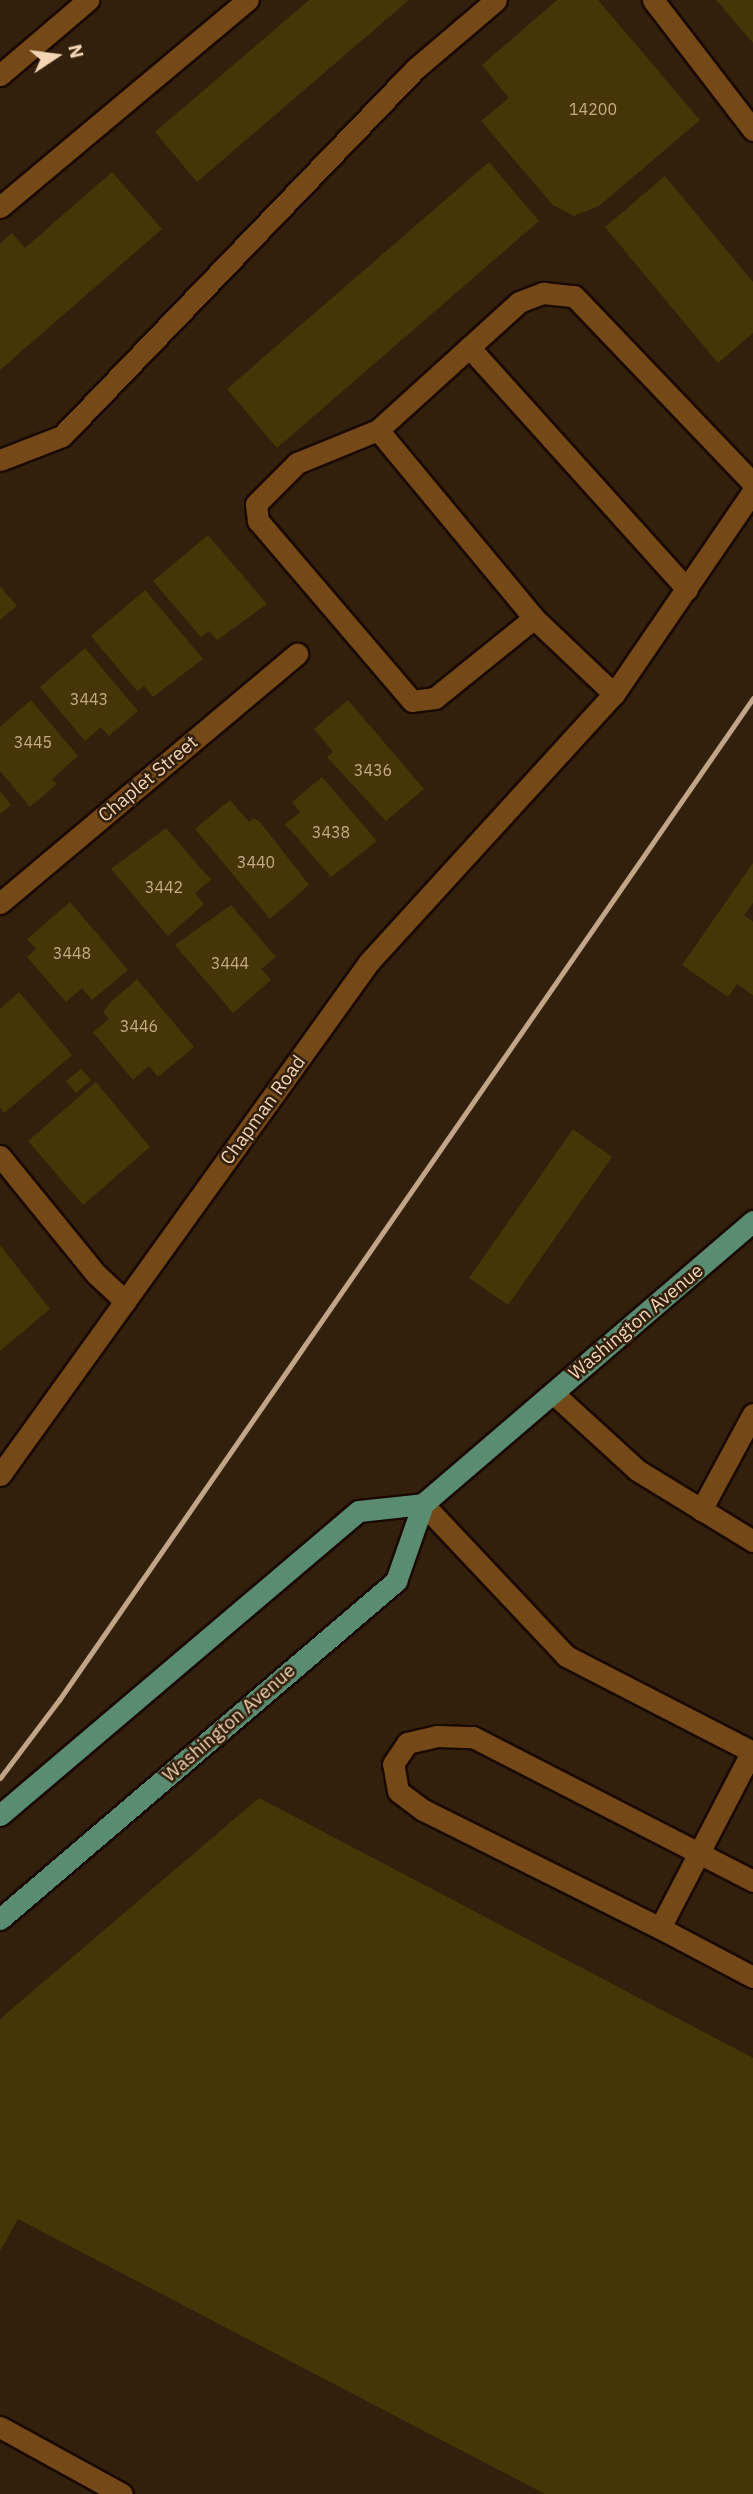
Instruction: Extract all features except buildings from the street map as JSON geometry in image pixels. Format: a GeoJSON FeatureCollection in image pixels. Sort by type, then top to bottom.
{"type":"FeatureCollection","features":[{"type":"Feature","properties":{"kind":"main road","name":"Washington Avenue"},"geometry":{"type":"LineString","coordinates":[[0,1919],[396,1581],[423,1504],[748,1232]]}},
{"type":"Feature","properties":{"kind":"main road"},"geometry":{"type":"LineString","coordinates":[[0,1815],[359,1511],[423,1504]]}},
{"type":"Feature","properties":{"kind":"street"},"geometry":{"type":"LineString","coordinates":[[0,75],[88,0]]}},
{"type":"Feature","properties":{"kind":"street"},"geometry":{"type":"LineString","coordinates":[[0,207],[248,0]]}},
{"type":"Feature","properties":{"kind":"street"},"geometry":{"type":"LineString","coordinates":[[0,460],[62,436],[415,69],[496,0]]}},
{"type":"Feature","properties":{"kind":"street"},"geometry":{"type":"LineString","coordinates":[[653,0],[753,130]]}},
{"type":"Feature","properties":{"kind":"street"},"geometry":{"type":"LineString","coordinates":[[534,618],[435,698],[412,701],[258,522],[256,504],[297,463],[378,430],[519,302],[543,293],[574,296],[753,483]]}},
{"type":"Feature","properties":{"kind":"street"},"geometry":{"type":"LineString","coordinates":[[469,347],[687,589]]}},
{"type":"Feature","properties":{"kind":"street"},"geometry":{"type":"LineString","coordinates":[[378,430],[534,618],[614,695]]}},
{"type":"Feature","properties":{"kind":"street","name":"Chapman Road"},"geometry":{"type":"LineString","coordinates":[[0,1475],[369,962],[614,695],[753,491]]}},
{"type":"Feature","properties":{"kind":"street","name":"Chaplet Street"},"geometry":{"type":"LineString","coordinates":[[0,903],[297,654]]}},
{"type":"Feature","properties":{"kind":"street"},"geometry":{"type":"LineString","coordinates":[[0,1156],[96,1274],[125,1301]]}},
{"type":"Feature","properties":{"kind":"street"},"geometry":{"type":"LineString","coordinates":[[553,1393],[637,1470],[753,1541]]}},
{"type":"Feature","properties":{"kind":"street"},"geometry":{"type":"LineString","coordinates":[[701,1510],[753,1414]]}},
{"type":"Feature","properties":{"kind":"street"},"geometry":{"type":"LineString","coordinates":[[423,1504],[566,1656],[752,1751],[660,1928]]}},
{"type":"Feature","properties":{"kind":"street"},"geometry":{"type":"LineString","coordinates":[[753,1881],[473,1737],[437,1736],[407,1743],[393,1765],[398,1791],[423,1810],[753,1977]]}},
{"type":"Feature","properties":{"kind":"street"},"geometry":{"type":"LineString","coordinates":[[0,2427],[122,2494]]}},
{"type":"Feature","properties":{"kind":"railway"},"geometry":{"type":"LineString","coordinates":[[0,1778],[59,1700],[753,698]]}}]}
